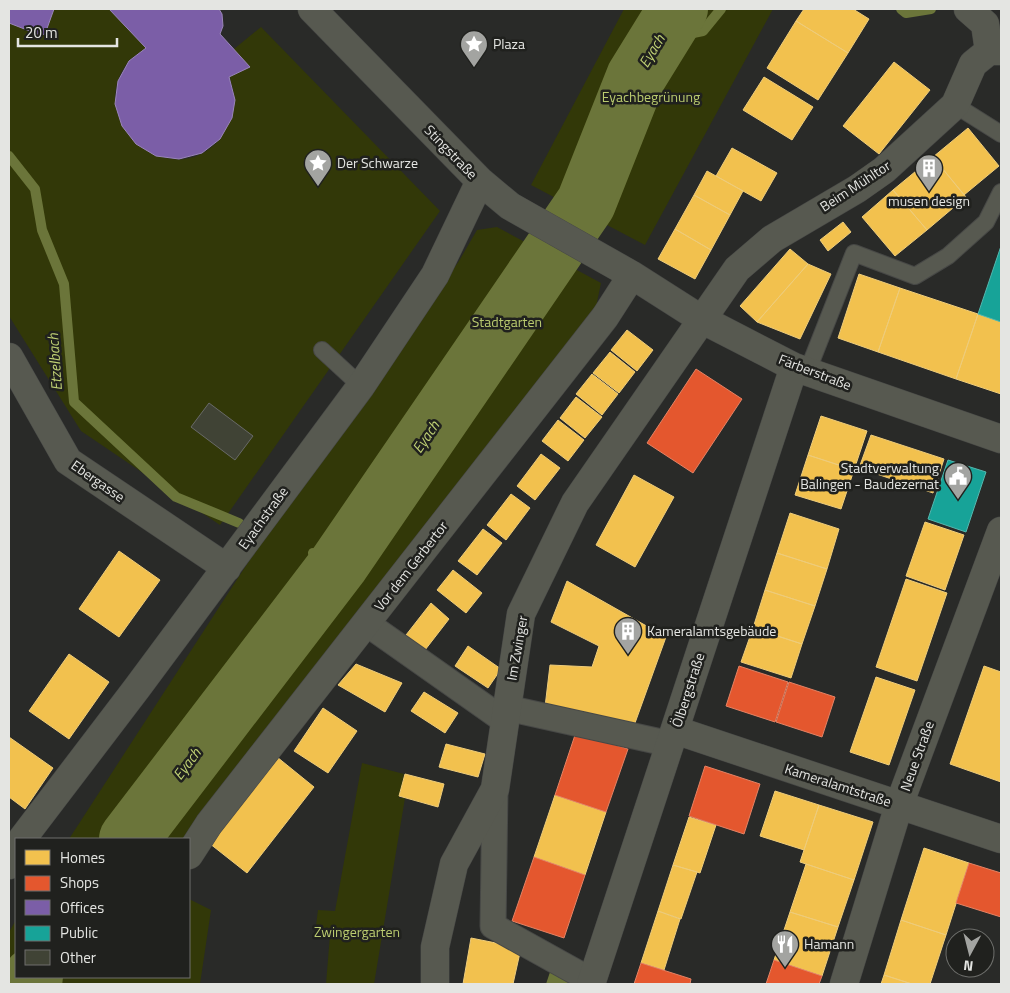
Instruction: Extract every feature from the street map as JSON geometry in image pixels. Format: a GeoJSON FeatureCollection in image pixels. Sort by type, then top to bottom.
{"type":"FeatureCollection","features":[{"type":"Feature","properties":{"kind":"street","name":"Stingstraße"},"geometry":{"type":"LineString","coordinates":[[312,9],[480,181],[510,206],[623,270]]}},
{"type":"Feature","properties":{"kind":"street"},"geometry":{"type":"LineString","coordinates":[[968,9],[985,24],[995,51]]}},
{"type":"Feature","properties":{"kind":"street","name":"Beim Mühltor"},"geometry":{"type":"LineString","coordinates":[[701,319],[737,269],[772,239],[857,189],[884,170],[955,105],[973,64],[995,51]]}},
{"type":"Feature","properties":{"kind":"street","name":"Eyachstraße"},"geometry":{"type":"LineString","coordinates":[[23,838],[361,386],[435,275],[480,181]]}},
{"type":"Feature","properties":{"kind":"street","name":"Färberstraße"},"geometry":{"type":"LineString","coordinates":[[623,270],[701,319],[801,368],[1001,439]]}},
{"type":"Feature","properties":{"kind":"street","name":"Vor dem Gerbertor"},"geometry":{"type":"LineString","coordinates":[[190,854],[210,824],[605,316],[623,270]]}},
{"type":"Feature","properties":{"kind":"street","name":"Im Zwinger"},"geometry":{"type":"LineString","coordinates":[[435,984],[435,947],[454,864],[495,789],[521,614],[575,503],[701,319]]}},
{"type":"Feature","properties":{"kind":"street","name":"Ebergasse"},"geometry":{"type":"LineString","coordinates":[[9,357],[68,461],[226,568]]}},
{"type":"Feature","properties":{"kind":"street","name":"Ölbergstraße"},"geometry":{"type":"LineString","coordinates":[[591,983],[672,737],[801,368]]}},
{"type":"Feature","properties":{"kind":"street","name":"Neue Straße"},"geometry":{"type":"LineString","coordinates":[[844,984],[899,805],[1001,531]]}},
{"type":"Feature","properties":{"kind":"street"},"geometry":{"type":"LineString","coordinates":[[366,623],[506,714],[672,737]]}},
{"type":"Feature","properties":{"kind":"street","name":"Kameralamtstraße"},"geometry":{"type":"LineString","coordinates":[[672,737],[899,805],[1001,839]]}},
{"type":"Feature","properties":{"kind":"street"},"geometry":{"type":"LineString","coordinates":[[495,789],[493,926],[591,983]]}},
{"type":"Feature","properties":{"kind":"street"},"geometry":{"type":"LineString","coordinates":[[9,865],[15,852]]}},
{"type":"Feature","properties":{"kind":"lane"},"geometry":{"type":"LineString","coordinates":[[955,105],[1001,134]]}},
{"type":"Feature","properties":{"kind":"lane"},"geometry":{"type":"LineString","coordinates":[[801,368],[854,253],[915,276],[948,256],[986,222],[1001,192]]}},
{"type":"Feature","properties":{"kind":"lane"},"geometry":{"type":"LineString","coordinates":[[322,350],[361,386]]}},
{"type":"Feature","properties":{"kind":"green space"},"geometry":{"type":"Polygon","coordinates":[[[54,9],[109,9],[146,48],[128,62],[117,85],[116,107],[124,128],[138,144],[157,155],[178,159],[199,155],[219,140],[234,101],[230,75],[234,49],[261,27],[440,211],[220,525],[81,431],[9,316],[9,23],[40,35],[45,34],[54,9]]]}},
{"type":"Feature","properties":{"kind":"green space","name":"Eyachbegrünung"},"geometry":{"type":"Polygon","coordinates":[[[624,9],[773,9],[645,245],[531,185],[624,9]]]}},
{"type":"Feature","properties":{"kind":"green space","name":"Stadtgarten"},"geometry":{"type":"Polygon","coordinates":[[[497,227],[601,283],[597,302],[605,317],[190,838],[70,838],[249,561],[459,261],[477,230],[497,227]]]}},
{"type":"Feature","properties":{"kind":"green space","name":"Zwingergarten"},"geometry":{"type":"Polygon","coordinates":[[[362,763],[404,774],[399,798],[405,798],[374,984],[326,984],[330,935],[315,933],[318,910],[335,911],[362,763]]]}},
{"type":"Feature","properties":{"kind":"green space"},"geometry":{"type":"Polygon","coordinates":[[[190,900],[211,910],[200,984],[9,984],[9,932],[15,922],[15,978],[190,978],[190,900]]]}},
{"type":"Feature","properties":{"kind":"shaded area"},"geometry":{"type":"Polygon","coordinates":[[[553,963],[580,984],[546,984],[553,963]]]}},
{"type":"Feature","properties":{"kind":"building: Homes"},"geometry":{"type":"Polygon","coordinates":[[[804,9],[853,9],[869,19],[848,53],[796,21],[804,9]]]}},
{"type":"Feature","properties":{"kind":"building: Homes"},"geometry":{"type":"Polygon","coordinates":[[[796,21],[848,53],[818,100],[767,68],[796,21]]]}},
{"type":"Feature","properties":{"kind":"building: Homes"},"geometry":{"type":"Polygon","coordinates":[[[894,62],[930,90],[879,154],[843,126],[894,62]]]}},
{"type":"Feature","properties":{"kind":"building: Homes"},"geometry":{"type":"Polygon","coordinates":[[[764,77],[813,107],[792,140],[743,110],[764,77]]]}},
{"type":"Feature","properties":{"kind":"building: Homes"},"geometry":{"type":"Polygon","coordinates":[[[968,128],[999,166],[964,195],[933,157],[968,128]]]}},
{"type":"Feature","properties":{"kind":"building: Homes"},"geometry":{"type":"Polygon","coordinates":[[[732,148],[777,173],[761,201],[716,176],[732,148]]]}},
{"type":"Feature","properties":{"kind":"building: Homes","name":"musen design"},"geometry":{"type":"Polygon","coordinates":[[[933,157],[966,197],[927,230],[893,190],[933,157]]]}},
{"type":"Feature","properties":{"kind":"building: Homes"},"geometry":{"type":"Polygon","coordinates":[[[707,171],[743,191],[730,215],[694,195],[707,171]]]}},
{"type":"Feature","properties":{"kind":"building: Homes"},"geometry":{"type":"Polygon","coordinates":[[[893,190],[927,230],[895,256],[862,217],[893,190]]]}},
{"type":"Feature","properties":{"kind":"building: Homes"},"geometry":{"type":"Polygon","coordinates":[[[694,195],[730,215],[711,250],[675,229],[694,195]]]}},
{"type":"Feature","properties":{"kind":"building: Homes"},"geometry":{"type":"Polygon","coordinates":[[[843,222],[851,232],[828,251],[820,240],[843,222]]]}},
{"type":"Feature","properties":{"kind":"building: Homes"},"geometry":{"type":"Polygon","coordinates":[[[675,229],[711,250],[695,279],[658,259],[675,229]]]}},
{"type":"Feature","properties":{"kind":"building: Homes"},"geometry":{"type":"Polygon","coordinates":[[[790,249],[808,264],[757,322],[740,306],[790,249]]]}},
{"type":"Feature","properties":{"kind":"building: Homes"},"geometry":{"type":"Polygon","coordinates":[[[808,264],[831,274],[800,339],[757,322],[808,264]]]}},
{"type":"Feature","properties":{"kind":"building: Homes"},"geometry":{"type":"Polygon","coordinates":[[[859,274],[900,288],[878,352],[838,338],[859,274]]]}},
{"type":"Feature","properties":{"kind":"building: Homes"},"geometry":{"type":"Polygon","coordinates":[[[900,288],[978,314],[956,379],[878,352],[900,288]]]}},
{"type":"Feature","properties":{"kind":"building: Homes"},"geometry":{"type":"Polygon","coordinates":[[[978,314],[1001,322],[1001,394],[956,379],[978,314]]]}},
{"type":"Feature","properties":{"kind":"building: Homes"},"geometry":{"type":"Polygon","coordinates":[[[627,330],[653,350],[637,371],[611,350],[627,330]]]}},
{"type":"Feature","properties":{"kind":"building: Homes"},"geometry":{"type":"Polygon","coordinates":[[[610,352],[635,372],[619,393],[593,373],[610,352]]]}},
{"type":"Feature","properties":{"kind":"building: Homes"},"geometry":{"type":"Polygon","coordinates":[[[592,374],[618,394],[602,415],[576,394],[592,374]]]}},
{"type":"Feature","properties":{"kind":"building: Homes"},"geometry":{"type":"Polygon","coordinates":[[[576,397],[602,417],[585,438],[560,418],[576,397]]]}},
{"type":"Feature","properties":{"kind":"building: Homes"},"geometry":{"type":"Polygon","coordinates":[[[821,416],[867,431],[854,470],[808,455],[821,416]]]}},
{"type":"Feature","properties":{"kind":"building: Homes"},"geometry":{"type":"Polygon","coordinates":[[[558,420],[584,440],[568,461],[542,441],[558,420]]]}},
{"type":"Feature","properties":{"kind":"building: Homes"},"geometry":{"type":"Polygon","coordinates":[[[871,435],[944,459],[933,493],[859,468],[871,435]]]}},
{"type":"Feature","properties":{"kind":"building: Homes"},"geometry":{"type":"Polygon","coordinates":[[[541,454],[560,468],[535,500],[517,486],[541,454]]]}},
{"type":"Feature","properties":{"kind":"building: Homes"},"geometry":{"type":"Polygon","coordinates":[[[808,455],[854,470],[841,509],[795,495],[808,455]]]}},
{"type":"Feature","properties":{"kind":"building: Homes"},"geometry":{"type":"Polygon","coordinates":[[[634,475],[674,497],[635,567],[596,545],[634,475]]]}},
{"type":"Feature","properties":{"kind":"building: Homes"},"geometry":{"type":"Polygon","coordinates":[[[511,494],[530,508],[506,540],[487,525],[511,494]]]}},
{"type":"Feature","properties":{"kind":"building: Homes"},"geometry":{"type":"Polygon","coordinates":[[[790,513],[839,529],[827,569],[777,553],[790,513]]]}},
{"type":"Feature","properties":{"kind":"building: Homes"},"geometry":{"type":"Polygon","coordinates":[[[925,522],[964,535],[945,590],[906,576],[925,522]]]}},
{"type":"Feature","properties":{"kind":"building: Homes"},"geometry":{"type":"Polygon","coordinates":[[[483,529],[502,543],[477,575],[458,561],[483,529]]]}},
{"type":"Feature","properties":{"kind":"building: Homes"},"geometry":{"type":"Polygon","coordinates":[[[119,551],[160,580],[119,637],[79,609],[119,551]]]}},
{"type":"Feature","properties":{"kind":"building: Homes"},"geometry":{"type":"Polygon","coordinates":[[[777,553],[827,569],[815,606],[765,590],[777,553]]]}},
{"type":"Feature","properties":{"kind":"building: Homes"},"geometry":{"type":"Polygon","coordinates":[[[453,570],[482,593],[466,613],[437,590],[453,570]]]}},
{"type":"Feature","properties":{"kind":"building: Homes"},"geometry":{"type":"Polygon","coordinates":[[[906,579],[947,593],[917,681],[876,667],[906,579]]]}},
{"type":"Feature","properties":{"kind":"building: Homes","name":"Kameralamtsgebäude"},"geometry":{"type":"Polygon","coordinates":[[[567,581],[666,637],[635,723],[545,707],[550,665],[592,667],[599,646],[551,622],[567,581]]]}},
{"type":"Feature","properties":{"kind":"building: Homes"},"geometry":{"type":"Polygon","coordinates":[[[765,590],[815,606],[802,644],[753,628],[765,590]]]}},
{"type":"Feature","properties":{"kind":"building: Homes"},"geometry":{"type":"Polygon","coordinates":[[[431,603],[449,619],[425,650],[406,635],[431,603]]]}},
{"type":"Feature","properties":{"kind":"building: Homes"},"geometry":{"type":"Polygon","coordinates":[[[753,628],[802,644],[791,678],[741,662],[753,628]]]}},
{"type":"Feature","properties":{"kind":"building: Homes"},"geometry":{"type":"Polygon","coordinates":[[[468,646],[501,669],[488,688],[455,666],[468,646]]]}},
{"type":"Feature","properties":{"kind":"building: Homes"},"geometry":{"type":"Polygon","coordinates":[[[69,654],[109,682],[69,739],[29,711],[69,654]]]}},
{"type":"Feature","properties":{"kind":"building: Homes"},"geometry":{"type":"Polygon","coordinates":[[[356,664],[402,683],[385,712],[338,685],[356,664]]]}},
{"type":"Feature","properties":{"kind":"building: Homes"},"geometry":{"type":"Polygon","coordinates":[[[984,666],[1001,672],[1001,782],[950,764],[984,666]]]}},
{"type":"Feature","properties":{"kind":"building: Homes"},"geometry":{"type":"Polygon","coordinates":[[[876,677],[915,690],[889,765],[850,752],[876,677]]]}},
{"type":"Feature","properties":{"kind":"building: Homes"},"geometry":{"type":"Polygon","coordinates":[[[424,692],[458,713],[445,733],[411,711],[424,692]]]}},
{"type":"Feature","properties":{"kind":"building: Homes"},"geometry":{"type":"Polygon","coordinates":[[[323,708],[357,731],[328,773],[294,751],[323,708]]]}},
{"type":"Feature","properties":{"kind":"building: Homes"},"geometry":{"type":"Polygon","coordinates":[[[9,737],[53,768],[25,809],[9,797],[9,737]]]}},
{"type":"Feature","properties":{"kind":"building: Homes"},"geometry":{"type":"Polygon","coordinates":[[[446,744],[485,754],[478,777],[439,767],[446,744]]]}},
{"type":"Feature","properties":{"kind":"building: Homes"},"geometry":{"type":"Polygon","coordinates":[[[277,757],[314,787],[247,873],[209,843],[277,757]]]}},
{"type":"Feature","properties":{"kind":"building: Homes"},"geometry":{"type":"Polygon","coordinates":[[[405,774],[444,784],[438,807],[399,796],[405,774]]]}},
{"type":"Feature","properties":{"kind":"building: Homes"},"geometry":{"type":"Polygon","coordinates":[[[775,791],[819,805],[804,850],[760,836],[775,791]]]}},
{"type":"Feature","properties":{"kind":"building: Homes"},"geometry":{"type":"Polygon","coordinates":[[[555,795],[606,812],[585,875],[534,857],[555,795]]]}},
{"type":"Feature","properties":{"kind":"building: Homes"},"geometry":{"type":"Polygon","coordinates":[[[819,805],[873,822],[854,880],[800,862],[819,805]]]}},
{"type":"Feature","properties":{"kind":"building: Homes"},"geometry":{"type":"Polygon","coordinates":[[[689,817],[716,825],[700,873],[673,865],[689,817]]]}},
{"type":"Feature","properties":{"kind":"building: Homes"},"geometry":{"type":"Polygon","coordinates":[[[924,848],[969,863],[948,928],[945,928],[945,935],[901,920],[924,848]]]}},
{"type":"Feature","properties":{"kind":"building: Homes"},"geometry":{"type":"Polygon","coordinates":[[[806,864],[854,880],[838,927],[790,912],[806,864]]]}},
{"type":"Feature","properties":{"kind":"building: Homes"},"geometry":{"type":"Polygon","coordinates":[[[673,865],[697,872],[681,919],[658,911],[673,865]]]}},
{"type":"Feature","properties":{"kind":"building: Homes"},"geometry":{"type":"Polygon","coordinates":[[[658,911],[680,919],[664,970],[641,963],[658,911]]]}},
{"type":"Feature","properties":{"kind":"building: Homes"},"geometry":{"type":"Polygon","coordinates":[[[790,912],[838,927],[822,976],[774,960],[790,912]]]}},
{"type":"Feature","properties":{"kind":"building: Homes"},"geometry":{"type":"Polygon","coordinates":[[[901,920],[945,935],[930,984],[912,984],[884,975],[901,920]]]}},
{"type":"Feature","properties":{"kind":"building: Homes"},"geometry":{"type":"Polygon","coordinates":[[[471,938],[521,948],[513,984],[463,984],[471,938]]]}},
{"type":"Feature","properties":{"kind":"building: Homes"},"geometry":{"type":"Polygon","coordinates":[[[884,975],[912,984],[881,984],[884,975]]]}},
{"type":"Feature","properties":{"kind":"building: Shops"},"geometry":{"type":"Polygon","coordinates":[[[696,369],[742,399],[693,473],[647,443],[696,369]]]}},
{"type":"Feature","properties":{"kind":"building: Shops"},"geometry":{"type":"Polygon","coordinates":[[[739,666],[788,682],[775,722],[726,706],[739,666]]]}},
{"type":"Feature","properties":{"kind":"building: Shops"},"geometry":{"type":"Polygon","coordinates":[[[789,682],[835,697],[822,737],[776,722],[789,682]]]}},
{"type":"Feature","properties":{"kind":"building: Shops"},"geometry":{"type":"Polygon","coordinates":[[[576,732],[628,749],[606,812],[555,795],[576,732]]]}},
{"type":"Feature","properties":{"kind":"building: Shops"},"geometry":{"type":"Polygon","coordinates":[[[705,766],[760,784],[744,834],[689,816],[705,766]]]}},
{"type":"Feature","properties":{"kind":"building: Shops"},"geometry":{"type":"Polygon","coordinates":[[[534,857],[585,875],[564,938],[512,921],[534,857]]]}},
{"type":"Feature","properties":{"kind":"building: Shops"},"geometry":{"type":"Polygon","coordinates":[[[969,863],[1001,873],[1001,917],[956,903],[969,863]]]}},
{"type":"Feature","properties":{"kind":"building: Shops","name":"Hamann"},"geometry":{"type":"Polygon","coordinates":[[[774,960],[822,976],[819,984],[766,984],[774,960]]]}},
{"type":"Feature","properties":{"kind":"building: Shops"},"geometry":{"type":"Polygon","coordinates":[[[641,963],[691,979],[690,984],[634,984],[641,963]]]}},
{"type":"Feature","properties":{"kind":"building: Offices"},"geometry":{"type":"Polygon","coordinates":[[[9,9],[54,9],[45,34],[40,35],[9,23],[9,9]]]}},
{"type":"Feature","properties":{"kind":"building: Offices"},"geometry":{"type":"Polygon","coordinates":[[[109,9],[219,9],[222,14],[223,26],[220,34],[250,67],[229,77],[235,100],[232,118],[220,139],[202,153],[179,159],[156,156],[136,144],[122,126],[115,104],[118,81],[129,61],[146,48],[109,9]]]}},
{"type":"Feature","properties":{"kind":"building: Public"},"geometry":{"type":"Polygon","coordinates":[[[1001,246],[1001,322],[978,314],[1001,246]]]}},
{"type":"Feature","properties":{"kind":"building: Public"},"geometry":{"type":"Polygon","coordinates":[[[948,460],[986,472],[966,532],[928,519],[948,460]]]}},
{"type":"Feature","properties":{"kind":"building: Other"},"geometry":{"type":"Polygon","coordinates":[[[209,403],[253,436],[235,460],[191,427],[209,403]]]}},
{"type":"Feature","properties":{"kind":"waterway","name":"Eyach"},"geometry":{"type":"LineString","coordinates":[[130,838],[339,564],[586,203],[636,77],[678,9]]}},
{"type":"Feature","properties":{"kind":"waterway"},"geometry":{"type":"LineString","coordinates":[[659,40],[703,31],[721,9]]}},
{"type":"Feature","properties":{"kind":"waterway"},"geometry":{"type":"LineString","coordinates":[[901,9],[906,13],[931,9]]}},
{"type":"Feature","properties":{"kind":"waterway","name":"Etzelbach"},"geometry":{"type":"LineString","coordinates":[[9,156],[35,189],[42,230],[64,284],[74,402],[176,497],[239,523]]}},
{"type":"Feature","properties":{"kind":"waterway","name":"Etzelbach"},"geometry":{"type":"LineString","coordinates":[[313,553],[339,564]]}},
{"type":"Feature","properties":{"kind":"waterway","name":"Eyach"},"geometry":{"type":"LineString","coordinates":[[30,984],[33,978]]}},
{"type":"Feature","properties":{"kind":"place","name":"Plaza"},"geometry":{"type":"Point","coordinates":[474,68]}},
{"type":"Feature","properties":{"kind":"place","name":"Der Schwarze"},"geometry":{"type":"Point","coordinates":[318,187]}},
{"type":"Feature","properties":{"kind":"place","name":"musen design"},"geometry":{"type":"Point","coordinates":[929,192]}},
{"type":"Feature","properties":{"kind":"place","name":"Stadtverwaltung Balingen - Baudezernat"},"geometry":{"type":"Point","coordinates":[958,500]}},
{"type":"Feature","properties":{"kind":"place","name":"Kameralamtsgebäude"},"geometry":{"type":"Point","coordinates":[628,655]}},
{"type":"Feature","properties":{"kind":"place","name":"Hamann"},"geometry":{"type":"Point","coordinates":[785,968]}}]}
